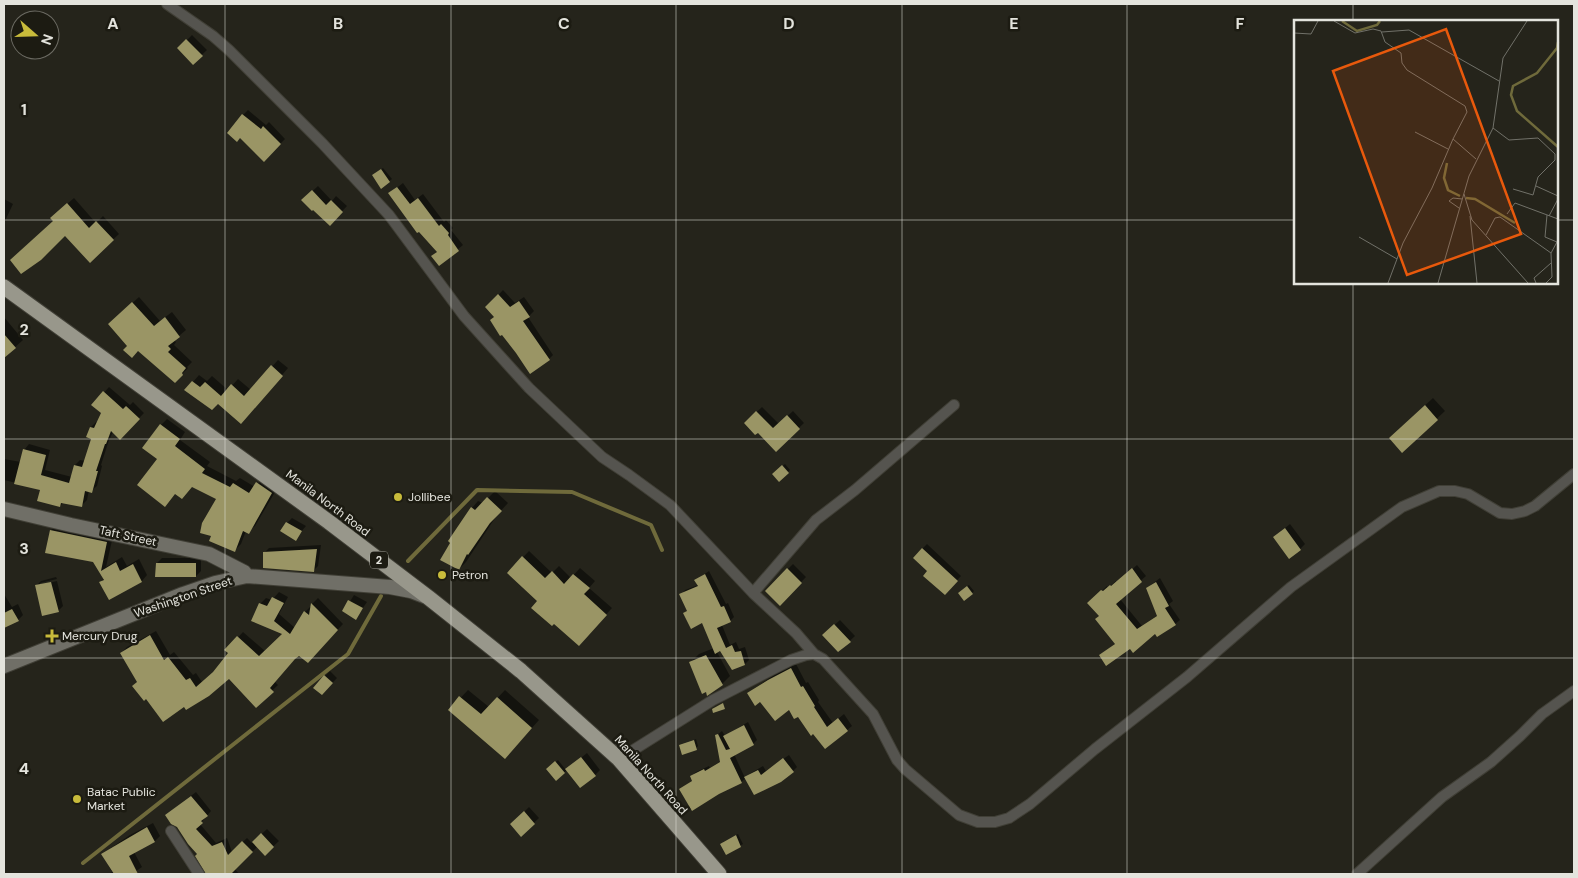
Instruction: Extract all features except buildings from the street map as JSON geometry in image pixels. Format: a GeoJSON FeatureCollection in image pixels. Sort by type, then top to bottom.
{"type":"FeatureCollection","features":[{"type":"Feature","properties":{"kind":"highway","name":"Manila North Road"},"geometry":{"type":"LineString","coordinates":[[4,286],[329,522],[429,598],[521,672],[619,759],[719,874]]}},
{"type":"Feature","properties":{"kind":"main road","name":"Taft Street"},"geometry":{"type":"LineString","coordinates":[[4,508],[71,525],[209,554],[244,572],[247,576]]}},
{"type":"Feature","properties":{"kind":"main road","name":"Washington Street"},"geometry":{"type":"LineString","coordinates":[[4,666],[182,594],[215,583],[247,576],[390,588],[411,591],[429,598]]}},
{"type":"Feature","properties":{"kind":"street"},"geometry":{"type":"LineString","coordinates":[[168,4],[213,36],[229,50],[322,143],[390,215],[464,316],[529,388],[602,457],[670,505],[753,593],[796,633],[814,654],[822,658],[873,714],[897,760],[905,769],[959,815],[978,822],[995,822],[1009,818],[1030,804],[1095,749],[1186,677],[1291,587],[1402,507],[1439,491],[1455,491],[1468,494],[1500,513],[1512,514],[1526,511],[1535,506],[1574,474]]}},
{"type":"Feature","properties":{"kind":"street"},"geometry":{"type":"LineString","coordinates":[[753,593],[816,520],[855,490],[954,405]]}},
{"type":"Feature","properties":{"kind":"street"},"geometry":{"type":"LineString","coordinates":[[619,759],[714,700],[791,660],[814,654]]}},
{"type":"Feature","properties":{"kind":"street"},"geometry":{"type":"LineString","coordinates":[[1357,874],[1442,796],[1491,762],[1542,714],[1574,691]]}},
{"type":"Feature","properties":{"kind":"street"},"geometry":{"type":"LineString","coordinates":[[171,832],[199,874]]}},
{"type":"Feature","properties":{"kind":"waterway"},"geometry":{"type":"LineString","coordinates":[[408,561],[477,490],[572,492],[651,525],[662,550]]}},
{"type":"Feature","properties":{"kind":"waterway"},"geometry":{"type":"LineString","coordinates":[[83,863],[348,654],[381,596]]}},
{"type":"Feature","properties":{"kind":"place","name":"Jollibee"},"geometry":{"type":"Point","coordinates":[398,497]}},
{"type":"Feature","properties":{"kind":"place","name":"Petron"},"geometry":{"type":"Point","coordinates":[442,575]}},
{"type":"Feature","properties":{"kind":"place","name":"Mercury Drug"},"geometry":{"type":"Point","coordinates":[52,636]}},
{"type":"Feature","properties":{"kind":"place","name":"Batac Public Market"},"geometry":{"type":"Point","coordinates":[77,799]}}]}
